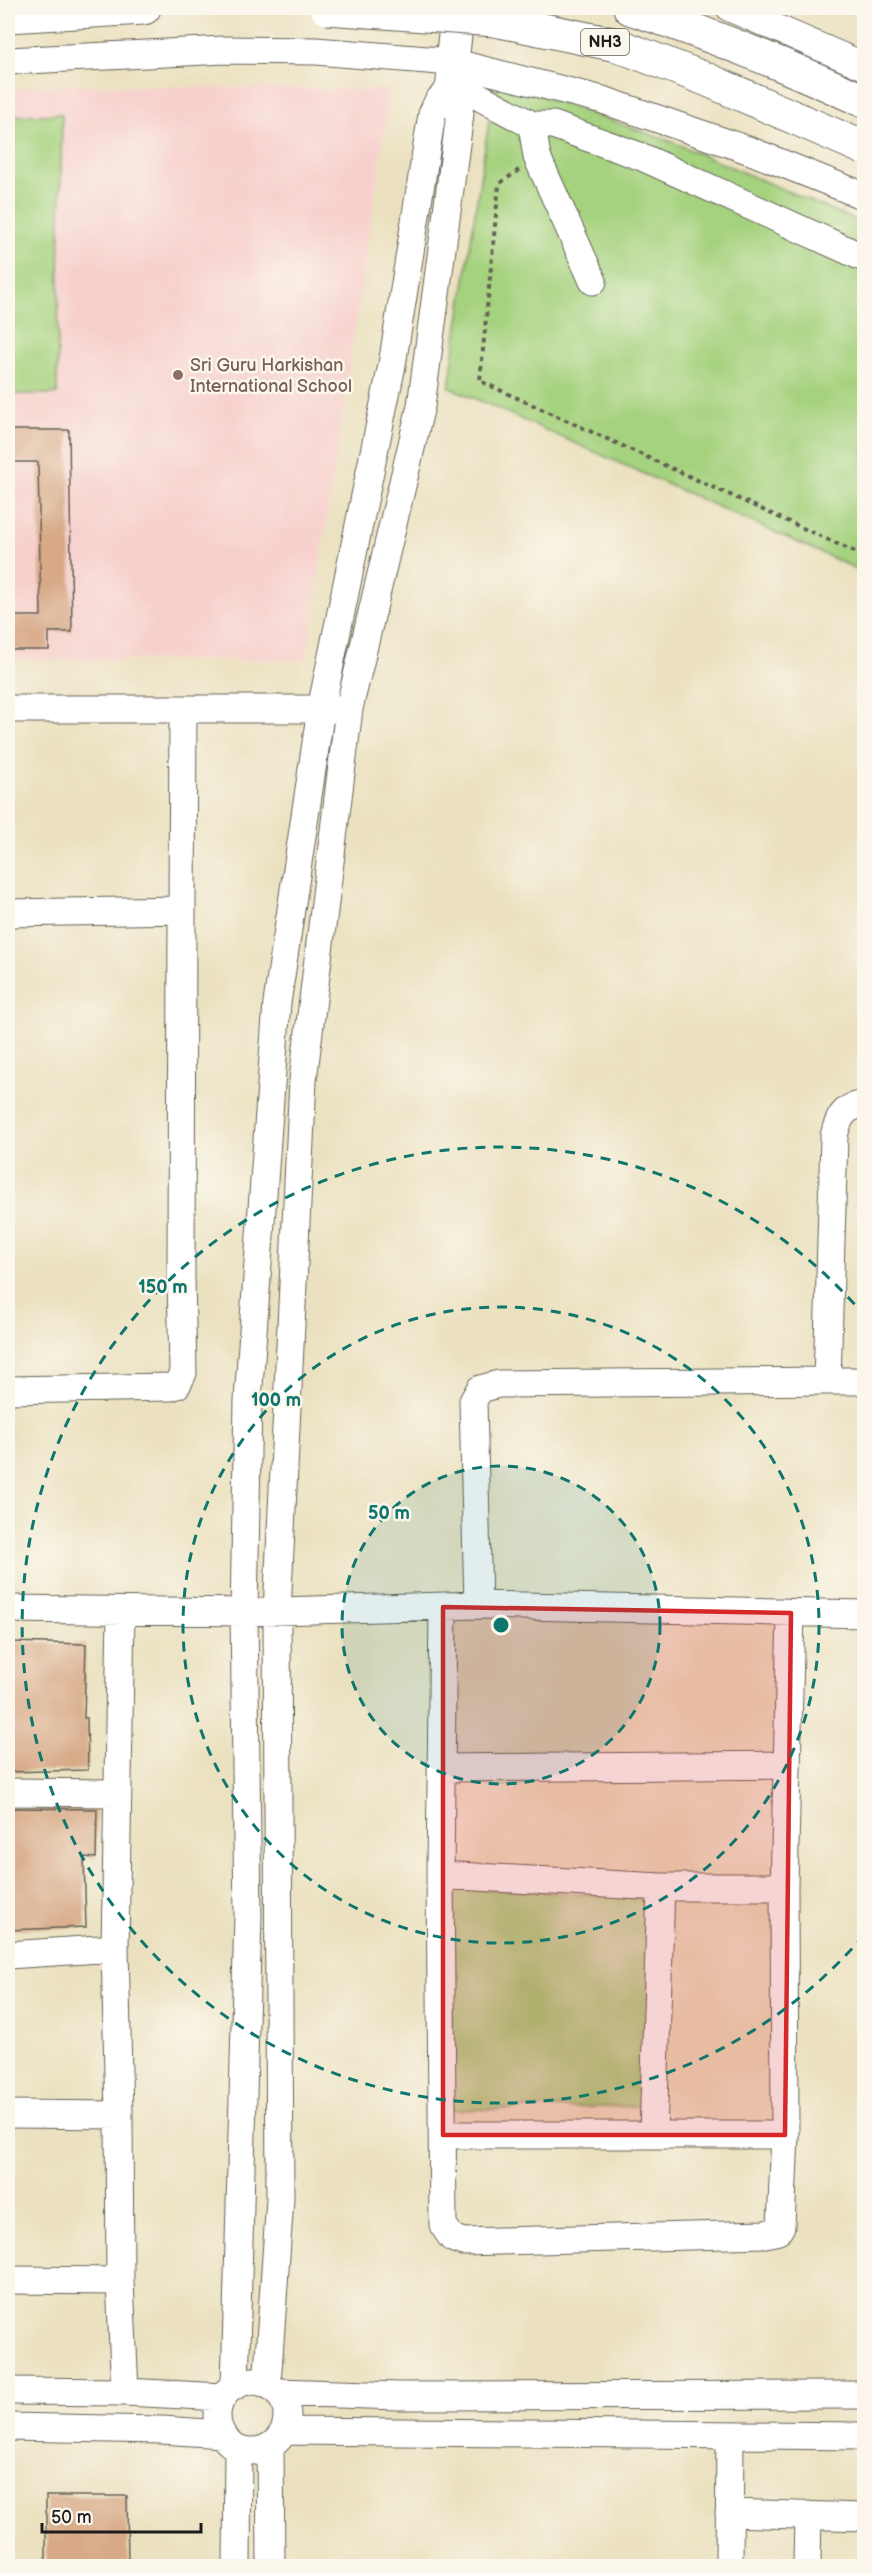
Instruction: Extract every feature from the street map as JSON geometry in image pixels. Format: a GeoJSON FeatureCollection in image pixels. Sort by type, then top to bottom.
{"type":"FeatureCollection","features":[{"type":"Feature","properties":{"kind":"highway"},"geometry":{"type":"LineString","coordinates":[[8,16],[144,8]]}},
{"type":"Feature","properties":{"kind":"highway","name":"NH3"},"geometry":{"type":"LineString","coordinates":[[327,8],[495,20],[617,45],[708,80],[864,148]]}},
{"type":"Feature","properties":{"kind":"highway"},"geometry":{"type":"LineString","coordinates":[[450,78],[458,8]]}},
{"type":"Feature","properties":{"kind":"highway","name":"NH3"},"geometry":{"type":"LineString","coordinates":[[630,8],[682,24],[864,101]]}},
{"type":"Feature","properties":{"kind":"street"},"geometry":{"type":"LineString","coordinates":[[730,8],[864,66]]}},
{"type":"Feature","properties":{"kind":"street"},"geometry":{"type":"LineString","coordinates":[[8,61],[225,50],[316,51],[450,78],[603,100],[751,151],[864,196]]}},
{"type":"Feature","properties":{"kind":"street"},"geometry":{"type":"LineString","coordinates":[[450,78],[532,125],[553,125],[642,157],[864,258]]}},
{"type":"Feature","properties":{"kind":"street"},"geometry":{"type":"LineString","coordinates":[[237,2566],[230,2441],[217,2415],[229,2391],[248,1916],[244,1612],[248,1400],[277,1003],[321,709],[392,365],[432,114],[450,78]]}},
{"type":"Feature","properties":{"kind":"street"},"geometry":{"type":"LineString","coordinates":[[271,2566],[278,2438],[288,2417],[286,2404],[273,2388],[280,2199],[277,1612],[303,1080],[349,709],[422,406],[460,114],[450,78]]}},
{"type":"Feature","properties":{"kind":"street"},"geometry":{"type":"LineString","coordinates":[[532,125],[537,157],[593,281]]}},
{"type":"Feature","properties":{"kind":"street"},"geometry":{"type":"LineString","coordinates":[[8,709],[349,709]]}},
{"type":"Feature","properties":{"kind":"street"},"geometry":{"type":"LineString","coordinates":[[8,1390],[171,1387],[177,1384],[183,1373],[181,1277],[183,709]]}},
{"type":"Feature","properties":{"kind":"street"},"geometry":{"type":"LineString","coordinates":[[8,913],[182,910]]}},
{"type":"Feature","properties":{"kind":"street"},"geometry":{"type":"LineString","coordinates":[[827,1381],[834,1136],[844,1111],[864,1105]]}},
{"type":"Feature","properties":{"kind":"street"},"geometry":{"type":"LineString","coordinates":[[477,1605],[473,1401],[480,1389],[499,1384],[864,1381]]}},
{"type":"Feature","properties":{"kind":"street"},"geometry":{"type":"LineString","coordinates":[[8,1609],[277,1612],[443,1608],[477,1605],[864,1614]]}},
{"type":"Feature","properties":{"kind":"street"},"geometry":{"type":"LineString","coordinates":[[443,1608],[440,1875],[443,2225],[452,2238],[463,2242],[774,2233],[781,2226],[785,2135],[784,1887],[791,1613]]}},
{"type":"Feature","properties":{"kind":"street"},"geometry":{"type":"LineString","coordinates":[[121,1612],[115,1948],[120,2115],[120,2281],[125,2392]]}},
{"type":"Feature","properties":{"kind":"street"},"geometry":{"type":"LineString","coordinates":[[442,1768],[787,1765]]}},
{"type":"Feature","properties":{"kind":"street"},"geometry":{"type":"LineString","coordinates":[[8,1792],[117,1793]]}},
{"type":"Feature","properties":{"kind":"street"},"geometry":{"type":"LineString","coordinates":[[440,1875],[661,1887],[784,1887]]}},
{"type":"Feature","properties":{"kind":"street"},"geometry":{"type":"LineString","coordinates":[[653,2135],[661,1887]]}},
{"type":"Feature","properties":{"kind":"street"},"geometry":{"type":"LineString","coordinates":[[8,1955],[115,1948]]}},
{"type":"Feature","properties":{"kind":"street"},"geometry":{"type":"LineString","coordinates":[[8,2114],[120,2115]]}},
{"type":"Feature","properties":{"kind":"street"},"geometry":{"type":"LineString","coordinates":[[443,2135],[785,2135]]}},
{"type":"Feature","properties":{"kind":"street"},"geometry":{"type":"LineString","coordinates":[[8,2280],[120,2281]]}},
{"type":"Feature","properties":{"kind":"street"},"geometry":{"type":"LineString","coordinates":[[8,2391],[229,2391],[254,2380],[273,2388],[398,2396],[864,2395]]}},
{"type":"Feature","properties":{"kind":"street"},"geometry":{"type":"LineString","coordinates":[[8,2427],[162,2430],[230,2441],[251,2452],[278,2438],[864,2436]]}},
{"type":"Feature","properties":{"kind":"street"},"geometry":{"type":"LineString","coordinates":[[729,2566],[730,2435]]}},
{"type":"Feature","properties":{"kind":"street"},"geometry":{"type":"LineString","coordinates":[[729,2513],[864,2517]]}},
{"type":"Feature","properties":{"kind":"street"},"geometry":{"type":"LineString","coordinates":[[807,2566],[808,2515]]}},
{"type":"Feature","properties":{"kind":"path"},"geometry":{"type":"LineString","coordinates":[[537,157],[499,184],[480,381],[864,556]]}},
{"type":"Feature","properties":{"kind":"highlighted area"},"geometry":{"type":"Polygon","coordinates":[[[443,1607],[791,1613],[785,2135],[443,2135],[443,1607]]]}},
{"type":"Feature","properties":{"kind":"shaded area","name":"Sri Guru Harkishan International School"},"geometry":{"type":"Polygon","coordinates":[[[68,85],[390,90],[306,660],[8,660],[8,88],[68,85]]]}},
{"type":"Feature","properties":{"kind":"green space"},"geometry":{"type":"Polygon","coordinates":[[[495,80],[672,142],[864,224],[864,572],[449,387],[495,80]]]}},
{"type":"Feature","properties":{"kind":"green space"},"geometry":{"type":"Polygon","coordinates":[[[62,114],[57,394],[8,394],[8,116],[62,114]]]}},
{"type":"Feature","properties":{"kind":"green space"},"geometry":{"type":"Polygon","coordinates":[[[450,1887],[654,1898],[644,2106],[451,2110],[450,1887]]]}},
{"type":"Feature","properties":{"kind":"building"},"geometry":{"type":"Polygon","coordinates":[[[8,430],[69,430],[72,632],[49,632],[49,650],[8,650],[8,616],[41,616],[38,462],[8,462],[8,430]]]}},
{"type":"Feature","properties":{"kind":"building"},"geometry":{"type":"Polygon","coordinates":[[[8,1642],[86,1644],[84,1718],[87,1718],[88,1770],[8,1772],[8,1642]]]}},
{"type":"Feature","properties":{"kind":"building"},"geometry":{"type":"Polygon","coordinates":[[[8,1808],[97,1809],[96,1858],[84,1857],[86,1927],[8,1930],[8,1808]]]}},
{"type":"Feature","properties":{"kind":"building"},"geometry":{"type":"Polygon","coordinates":[[[46,2496],[127,2496],[128,2566],[46,2566],[46,2496]]]}},
{"type":"Feature","properties":{"kind":"place","name":"Sri Guru Harkishan International School"},"geometry":{"type":"Point","coordinates":[178,375]}}]}
